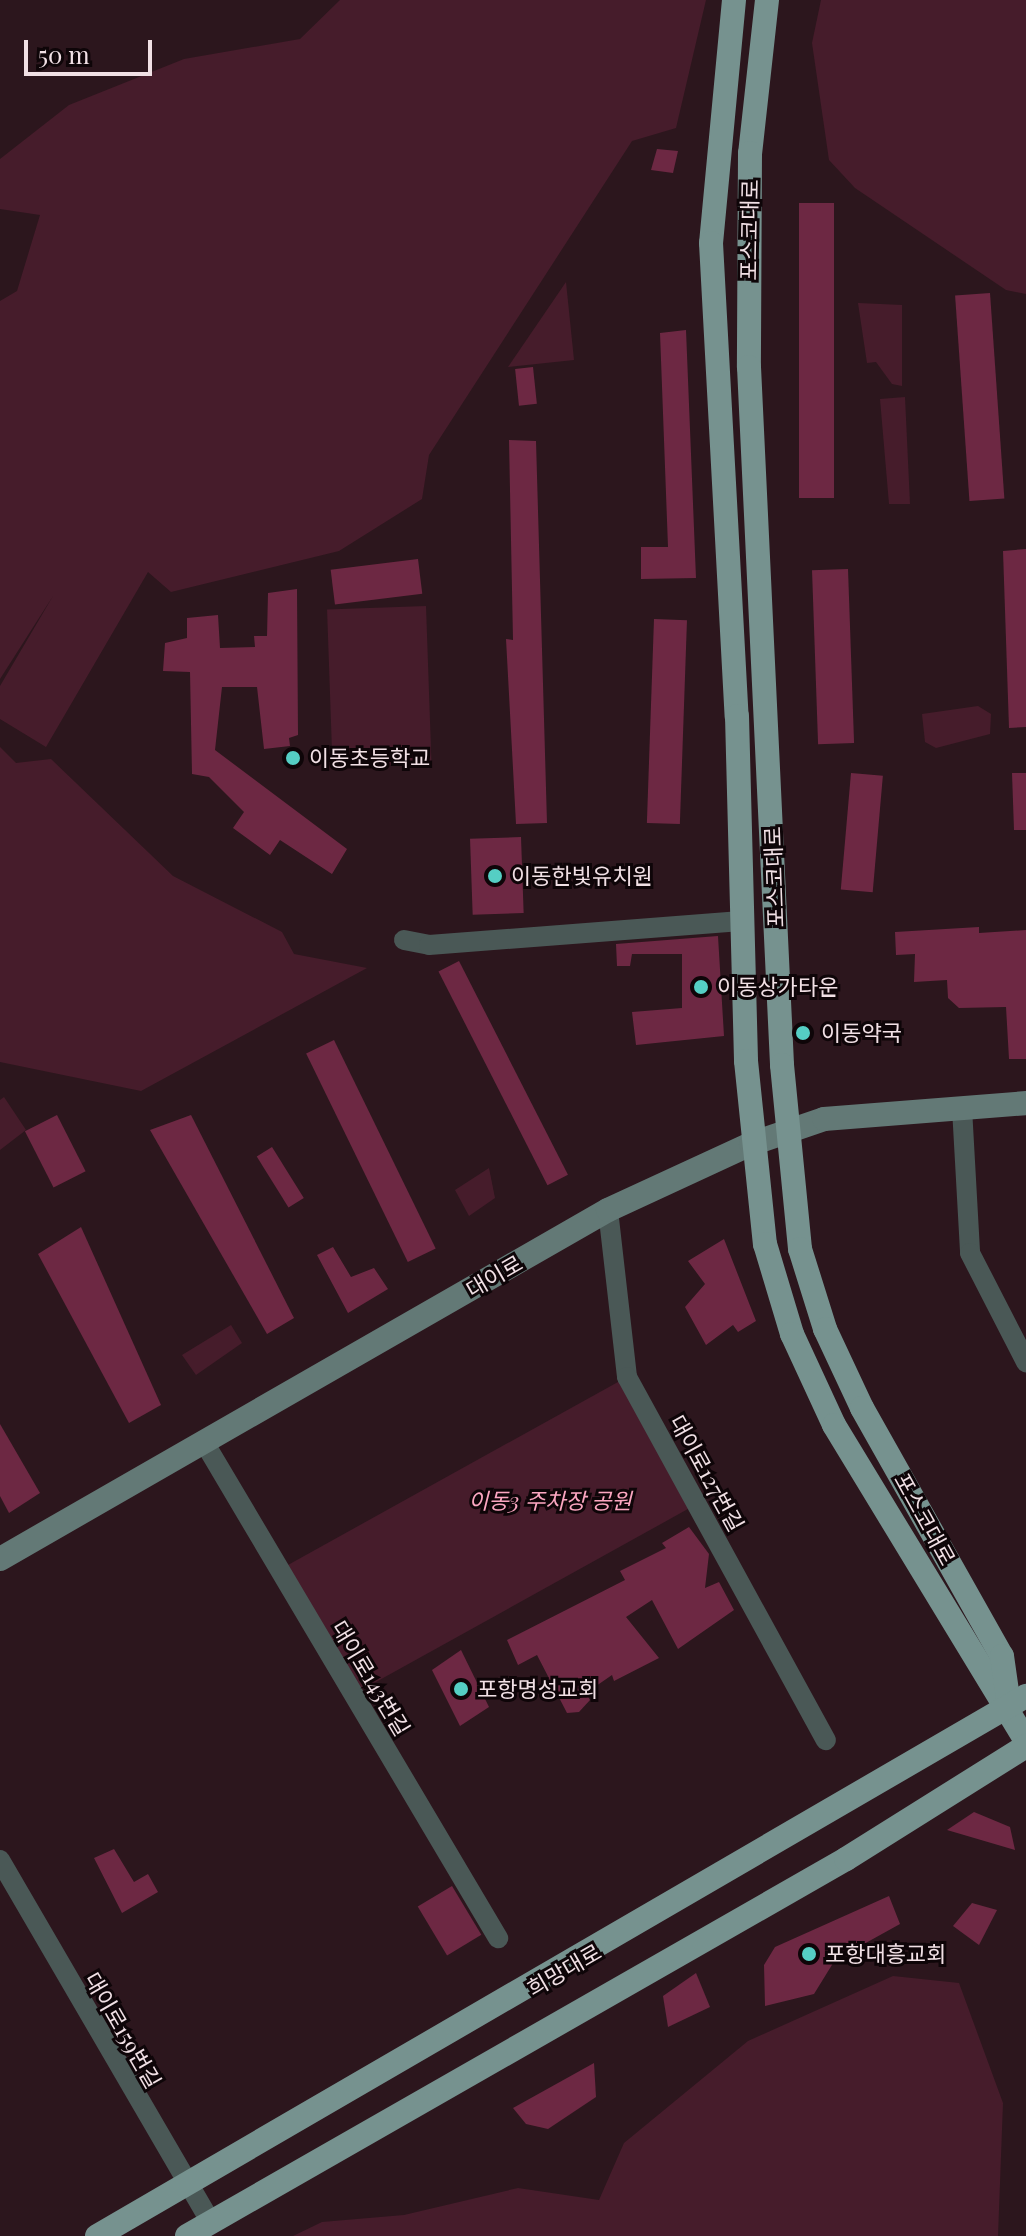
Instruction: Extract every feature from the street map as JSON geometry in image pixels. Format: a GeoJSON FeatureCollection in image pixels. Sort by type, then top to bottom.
{"type":"FeatureCollection","features":[{"type":"Feature","properties":{"kind":"main road","name":"포스코대로"},"geometry":{"type":"LineString","coordinates":[[734,0],[711,243],[739,807],[751,1144],[773,1279],[807,1369],[983,1677],[1018,1700]]}},
{"type":"Feature","properties":{"kind":"main road","name":"포스코대로"},"geometry":{"type":"LineString","coordinates":[[767,0],[747,235],[788,1131],[800,1249],[825,1329],[1002,1656],[1018,1700],[1026,1744]]}},
{"type":"Feature","properties":{"kind":"main road"},"geometry":{"type":"LineString","coordinates":[[739,807],[756,798],[771,804]]}},
{"type":"Feature","properties":{"kind":"main road","name":"희망대로"},"geometry":{"type":"LineString","coordinates":[[105,2234],[1018,1700]]}},
{"type":"Feature","properties":{"kind":"main road","name":"희망대로"},"geometry":{"type":"LineString","coordinates":[[187,2236],[317,2158],[833,1867],[1026,1744]]}},
{"type":"Feature","properties":{"kind":"main road"},"geometry":{"type":"LineString","coordinates":[[299,2122],[317,2158]]}},
{"type":"Feature","properties":{"kind":"street","name":"포스코대로"},"geometry":{"type":"LineString","coordinates":[[404,940],[429,945],[741,921]]}},
{"type":"Feature","properties":{"kind":"street","name":"대이로"},"geometry":{"type":"LineString","coordinates":[[0,1559],[608,1210],[751,1144],[824,1119],[1026,1103]]}},
{"type":"Feature","properties":{"kind":"street"},"geometry":{"type":"LineString","coordinates":[[962,1108],[970,1253],[1026,1362]]}},
{"type":"Feature","properties":{"kind":"street","name":"대이로127번길"},"geometry":{"type":"LineString","coordinates":[[608,1210],[627,1377],[826,1740]]}},
{"type":"Feature","properties":{"kind":"street","name":"대이로143번길"},"geometry":{"type":"LineString","coordinates":[[204,1442],[349,1692],[498,1938]]}},
{"type":"Feature","properties":{"kind":"street","name":"대이로159번길"},"geometry":{"type":"LineString","coordinates":[[0,1860],[211,2222]]}},
{"type":"Feature","properties":{"kind":"green space"},"geometry":{"type":"Polygon","coordinates":[[[340,0],[706,0],[676,128],[632,141],[429,455],[422,499],[339,551],[171,592],[148,572],[46,747],[0,719],[0,686],[53,596],[0,679],[0,301],[17,291],[40,215],[0,209],[0,159],[69,105],[184,59],[300,39],[340,0]]]}},
{"type":"Feature","properties":{"kind":"green space"},"geometry":{"type":"Polygon","coordinates":[[[821,0],[1026,0],[1026,294],[1006,290],[855,188],[829,160],[812,43],[821,0]]]}},
{"type":"Feature","properties":{"kind":"green space"},"geometry":{"type":"Polygon","coordinates":[[[566,282],[574,360],[508,367],[566,282]]]}},
{"type":"Feature","properties":{"kind":"green space"},"geometry":{"type":"Polygon","coordinates":[[[858,303],[902,305],[902,386],[892,384],[876,362],[867,363],[858,303]]]}},
{"type":"Feature","properties":{"kind":"green space"},"geometry":{"type":"Polygon","coordinates":[[[905,397],[910,504],[889,504],[880,399],[905,397]]]}},
{"type":"Feature","properties":{"kind":"green space"},"geometry":{"type":"Polygon","coordinates":[[[426,606],[432,764],[333,767],[327,609],[426,606]]]}},
{"type":"Feature","properties":{"kind":"green space"},"geometry":{"type":"Polygon","coordinates":[[[978,706],[991,714],[990,734],[936,748],[925,742],[922,714],[978,706]]]}},
{"type":"Feature","properties":{"kind":"green space"},"geometry":{"type":"Polygon","coordinates":[[[0,747],[16,763],[51,759],[173,876],[282,932],[294,954],[367,968],[141,1091],[0,1062],[0,747]]]}},
{"type":"Feature","properties":{"kind":"green space"},"geometry":{"type":"Polygon","coordinates":[[[4,1097],[26,1130],[0,1150],[0,1100],[4,1097]]]}},
{"type":"Feature","properties":{"kind":"green space"},"geometry":{"type":"Polygon","coordinates":[[[489,1168],[495,1198],[469,1216],[455,1190],[489,1168]]]}},
{"type":"Feature","properties":{"kind":"green space"},"geometry":{"type":"Polygon","coordinates":[[[231,1325],[242,1343],[196,1375],[182,1355],[231,1325]]]}},
{"type":"Feature","properties":{"kind":"green space","name":"이동3 주차장 공원"},"geometry":{"type":"Polygon","coordinates":[[[627,1377],[697,1504],[348,1697],[278,1570],[627,1377]]]}},
{"type":"Feature","properties":{"kind":"green space"},"geometry":{"type":"Polygon","coordinates":[[[893,1976],[959,1983],[1003,2103],[998,2236],[293,2236],[322,2222],[404,2215],[518,2188],[599,2200],[624,2143],[748,2041],[893,1976]]]}},
{"type":"Feature","properties":{"kind":"building"},"geometry":{"type":"Polygon","coordinates":[[[657,149],[678,151],[673,173],[651,170],[657,149]]]}},
{"type":"Feature","properties":{"kind":"building"},"geometry":{"type":"Polygon","coordinates":[[[799,203],[834,203],[834,498],[799,498],[799,203]]]}},
{"type":"Feature","properties":{"kind":"building"},"geometry":{"type":"Polygon","coordinates":[[[990,293],[1004,498],[969,501],[955,295],[990,293]]]}},
{"type":"Feature","properties":{"kind":"building"},"geometry":{"type":"Polygon","coordinates":[[[686,330],[696,578],[641,579],[641,547],[668,547],[660,333],[686,330]]]}},
{"type":"Feature","properties":{"kind":"building"},"geometry":{"type":"Polygon","coordinates":[[[533,367],[537,404],[519,406],[515,369],[533,367]]]}},
{"type":"Feature","properties":{"kind":"building"},"geometry":{"type":"Polygon","coordinates":[[[509,440],[536,441],[547,823],[516,824],[506,639],[513,640],[509,440]]]}},
{"type":"Feature","properties":{"kind":"building"},"geometry":{"type":"Polygon","coordinates":[[[1026,549],[1026,727],[1009,728],[1003,551],[1026,549]]]}},
{"type":"Feature","properties":{"kind":"building"},"geometry":{"type":"Polygon","coordinates":[[[418,559],[422,594],[335,604],[331,570],[418,559]]]}},
{"type":"Feature","properties":{"kind":"building"},"geometry":{"type":"Polygon","coordinates":[[[848,569],[854,743],[818,744],[812,570],[848,569]]]}},
{"type":"Feature","properties":{"kind":"building"},"geometry":{"type":"Polygon","coordinates":[[[297,589],[298,735],[289,738],[290,746],[264,749],[257,687],[222,687],[215,750],[347,849],[332,874],[280,840],[270,855],[233,828],[244,812],[209,777],[192,774],[190,672],[163,671],[165,643],[187,638],[187,618],[218,615],[220,648],[255,647],[254,636],[267,636],[268,593],[297,589]]]}},
{"type":"Feature","properties":{"kind":"building"},"geometry":{"type":"Polygon","coordinates":[[[654,619],[687,620],[680,824],[647,823],[654,619]]]}},
{"type":"Feature","properties":{"kind":"building"},"geometry":{"type":"Polygon","coordinates":[[[851,773],[883,776],[873,892],[841,890],[851,773]]]}},
{"type":"Feature","properties":{"kind":"building"},"geometry":{"type":"Polygon","coordinates":[[[1012,773],[1026,773],[1026,830],[1014,830],[1012,773]]]}},
{"type":"Feature","properties":{"kind":"building","name":"이동한빛유치원"},"geometry":{"type":"Polygon","coordinates":[[[521,837],[524,913],[473,915],[470,839],[521,837]]]}},
{"type":"Feature","properties":{"kind":"building"},"geometry":{"type":"Polygon","coordinates":[[[979,927],[979,933],[1026,930],[1026,1059],[1009,1059],[1006,1007],[959,1008],[948,998],[947,980],[914,982],[915,954],[896,955],[895,932],[979,927]]]}},
{"type":"Feature","properties":{"kind":"building","name":"이동상가타운"},"geometry":{"type":"Polygon","coordinates":[[[718,936],[724,1036],[636,1045],[632,1012],[682,1008],[682,954],[632,954],[630,966],[617,966],[616,944],[718,936]]]}},
{"type":"Feature","properties":{"kind":"building"},"geometry":{"type":"Polygon","coordinates":[[[459,961],[568,1175],[547,1185],[439,971],[459,961]]]}},
{"type":"Feature","properties":{"kind":"building"},"geometry":{"type":"Polygon","coordinates":[[[334,1040],[436,1249],[408,1262],[306,1054],[334,1040]]]}},
{"type":"Feature","properties":{"kind":"building"},"geometry":{"type":"Polygon","coordinates":[[[57,1115],[86,1171],[54,1187],[25,1131],[57,1115]]]}},
{"type":"Feature","properties":{"kind":"building"},"geometry":{"type":"Polygon","coordinates":[[[191,1115],[294,1318],[267,1334],[150,1130],[191,1115]]]}},
{"type":"Feature","properties":{"kind":"building"},"geometry":{"type":"Polygon","coordinates":[[[272,1147],[304,1198],[289,1207],[257,1157],[272,1147]]]}},
{"type":"Feature","properties":{"kind":"building"},"geometry":{"type":"Polygon","coordinates":[[[81,1227],[161,1405],[129,1423],[38,1254],[81,1227]]]}},
{"type":"Feature","properties":{"kind":"building"},"geometry":{"type":"Polygon","coordinates":[[[724,1239],[756,1321],[738,1332],[733,1325],[706,1345],[685,1307],[705,1284],[688,1261],[724,1239]]]}},
{"type":"Feature","properties":{"kind":"building"},"geometry":{"type":"Polygon","coordinates":[[[333,1247],[351,1277],[374,1268],[388,1289],[348,1313],[317,1255],[333,1247]]]}},
{"type":"Feature","properties":{"kind":"building"},"geometry":{"type":"Polygon","coordinates":[[[0,1424],[40,1493],[9,1513],[0,1496],[0,1424]]]}},
{"type":"Feature","properties":{"kind":"building"},"geometry":{"type":"Polygon","coordinates":[[[689,1527],[709,1554],[705,1588],[719,1582],[734,1610],[678,1649],[652,1600],[626,1617],[659,1658],[614,1681],[612,1675],[586,1693],[590,1700],[579,1712],[567,1713],[537,1655],[518,1665],[507,1640],[625,1580],[620,1571],[666,1548],[662,1543],[689,1527]]]}},
{"type":"Feature","properties":{"kind":"building","name":"포항명성교회"},"geometry":{"type":"Polygon","coordinates":[[[461,1650],[489,1707],[460,1726],[432,1670],[461,1650]]]}},
{"type":"Feature","properties":{"kind":"building"},"geometry":{"type":"Polygon","coordinates":[[[974,1812],[1010,1827],[1015,1850],[947,1830],[974,1812]]]}},
{"type":"Feature","properties":{"kind":"building"},"geometry":{"type":"Polygon","coordinates":[[[114,1849],[134,1882],[148,1874],[158,1892],[122,1913],[94,1858],[114,1849]]]}},
{"type":"Feature","properties":{"kind":"building"},"geometry":{"type":"Polygon","coordinates":[[[452,1886],[481,1935],[447,1955],[418,1907],[452,1886]]]}},
{"type":"Feature","properties":{"kind":"building","name":"포항대흥교회"},"geometry":{"type":"Polygon","coordinates":[[[889,1896],[900,1924],[835,1960],[814,1994],[765,2006],[764,1965],[775,1947],[889,1896]]]}},
{"type":"Feature","properties":{"kind":"building","name":"포항대흥교회"},"geometry":{"type":"Polygon","coordinates":[[[972,1903],[997,1910],[979,1945],[953,1926],[972,1903]]]}},
{"type":"Feature","properties":{"kind":"building"},"geometry":{"type":"Polygon","coordinates":[[[696,1973],[710,2007],[668,2027],[663,1996],[696,1973]]]}},
{"type":"Feature","properties":{"kind":"building"},"geometry":{"type":"Polygon","coordinates":[[[594,2063],[596,2097],[548,2129],[526,2124],[513,2108],[594,2063]]]}},
{"type":"Feature","properties":{"kind":"place","name":"이동초등학교"},"geometry":{"type":"Point","coordinates":[293,758]}},
{"type":"Feature","properties":{"kind":"place","name":"이동한빛유치원"},"geometry":{"type":"Point","coordinates":[495,876]}},
{"type":"Feature","properties":{"kind":"place","name":"이동상가타운"},"geometry":{"type":"Point","coordinates":[701,987]}},
{"type":"Feature","properties":{"kind":"place","name":"이동약국"},"geometry":{"type":"Point","coordinates":[803,1033]}},
{"type":"Feature","properties":{"kind":"place","name":"포항명성교회"},"geometry":{"type":"Point","coordinates":[461,1689]}},
{"type":"Feature","properties":{"kind":"place","name":"포항대흥교회"},"geometry":{"type":"Point","coordinates":[809,1954]}}]}
